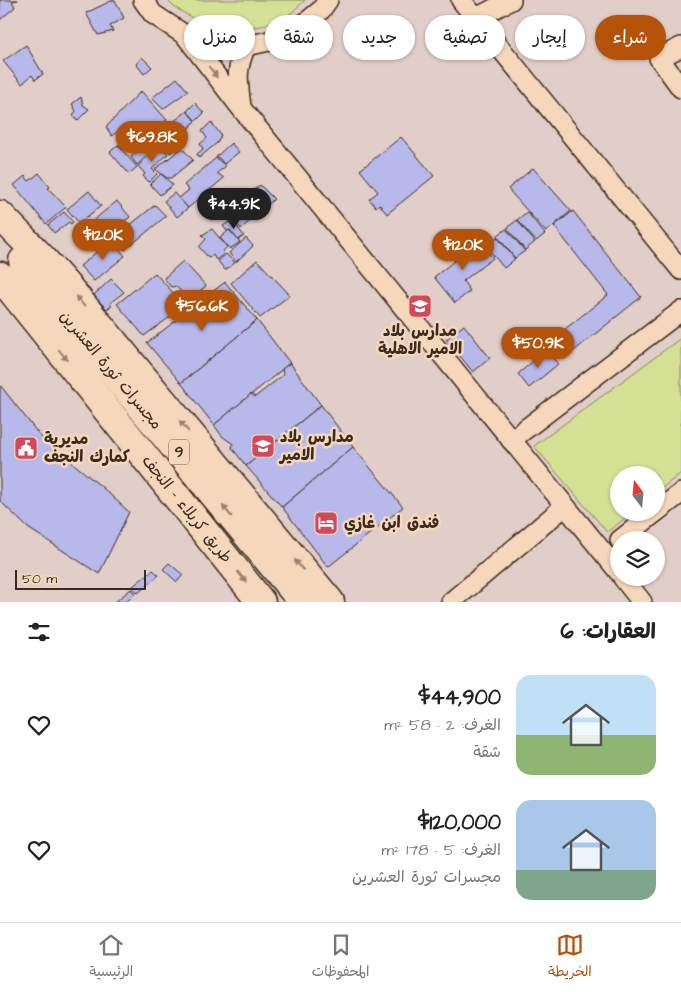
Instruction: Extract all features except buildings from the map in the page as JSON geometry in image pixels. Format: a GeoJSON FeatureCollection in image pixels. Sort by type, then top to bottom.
{"type":"FeatureCollection","features":[{"type":"Feature","properties":{"kind":"highway"},"geometry":{"type":"LineString","coordinates":[[0,215],[71,291],[330,602]]}},
{"type":"Feature","properties":{"kind":"highway","name":"مجسرات ثورة العشرين"},"geometry":{"type":"LineString","coordinates":[[0,227],[32,274],[55,303],[303,602]]}},
{"type":"Feature","properties":{"kind":"highway","name":"طريق کربلاء - النجف"},"geometry":{"type":"LineString","coordinates":[[0,276],[261,602]]}},
{"type":"Feature","properties":{"kind":"street"},"geometry":{"type":"LineString","coordinates":[[143,0],[153,14],[184,36]]}},
{"type":"Feature","properties":{"kind":"street"},"geometry":{"type":"LineString","coordinates":[[255,44],[274,40],[299,28],[321,10],[328,0]]}},
{"type":"Feature","properties":{"kind":"street"},"geometry":{"type":"LineString","coordinates":[[461,0],[474,15]]}},
{"type":"Feature","properties":{"kind":"street"},"geometry":{"type":"LineString","coordinates":[[482,15],[511,0]]}},
{"type":"Feature","properties":{"kind":"street"},"geometry":{"type":"LineString","coordinates":[[681,47],[658,58],[681,88]]}},
{"type":"Feature","properties":{"kind":"street"},"geometry":{"type":"LineString","coordinates":[[505,54],[681,270]]}},
{"type":"Feature","properties":{"kind":"street"},"geometry":{"type":"LineString","coordinates":[[203,60],[610,561]]}},
{"type":"Feature","properties":{"kind":"street"},"geometry":{"type":"LineString","coordinates":[[240,60],[237,78],[241,108]]}},
{"type":"Feature","properties":{"kind":"street"},"geometry":{"type":"LineString","coordinates":[[511,440],[681,311]]}},
{"type":"Feature","properties":{"kind":"street"},"geometry":{"type":"LineString","coordinates":[[665,505],[681,493]]}},
{"type":"Feature","properties":{"kind":"street"},"geometry":{"type":"LineString","coordinates":[[451,602],[565,506]]}},
{"type":"Feature","properties":{"kind":"street"},"geometry":{"type":"LineString","coordinates":[[632,531],[645,521]]}},
{"type":"Feature","properties":{"kind":"street"},"geometry":{"type":"LineString","coordinates":[[603,553],[610,548]]}},
{"type":"Feature","properties":{"kind":"street"},"geometry":{"type":"LineString","coordinates":[[629,586],[642,602]]}},
{"type":"Feature","properties":{"kind":"green space"},"geometry":{"type":"Polygon","coordinates":[[[167,0],[305,0],[288,15],[265,15],[265,25],[255,27],[255,15],[188,15],[174,7],[167,0]]]}},
{"type":"Feature","properties":{"kind":"green space"},"geometry":{"type":"Polygon","coordinates":[[[681,338],[681,473],[665,486],[665,466],[610,466],[610,521],[621,521],[607,532],[534,446],[681,338]]]}},
{"type":"Feature","properties":{"kind":"place","name":"مدارس بلاد الامير الاهلية"},"geometry":{"type":"Point","coordinates":[420,306]}},
{"type":"Feature","properties":{"kind":"place","name":"مدارس بلاد الامير"},"geometry":{"type":"Point","coordinates":[263,446]}},
{"type":"Feature","properties":{"kind":"place","name":"مديرية كمارك النجف"},"geometry":{"type":"Point","coordinates":[26,448]}},
{"type":"Feature","properties":{"kind":"place","name":"فندق ابن غازي"},"geometry":{"type":"Point","coordinates":[326,523]}}]}
